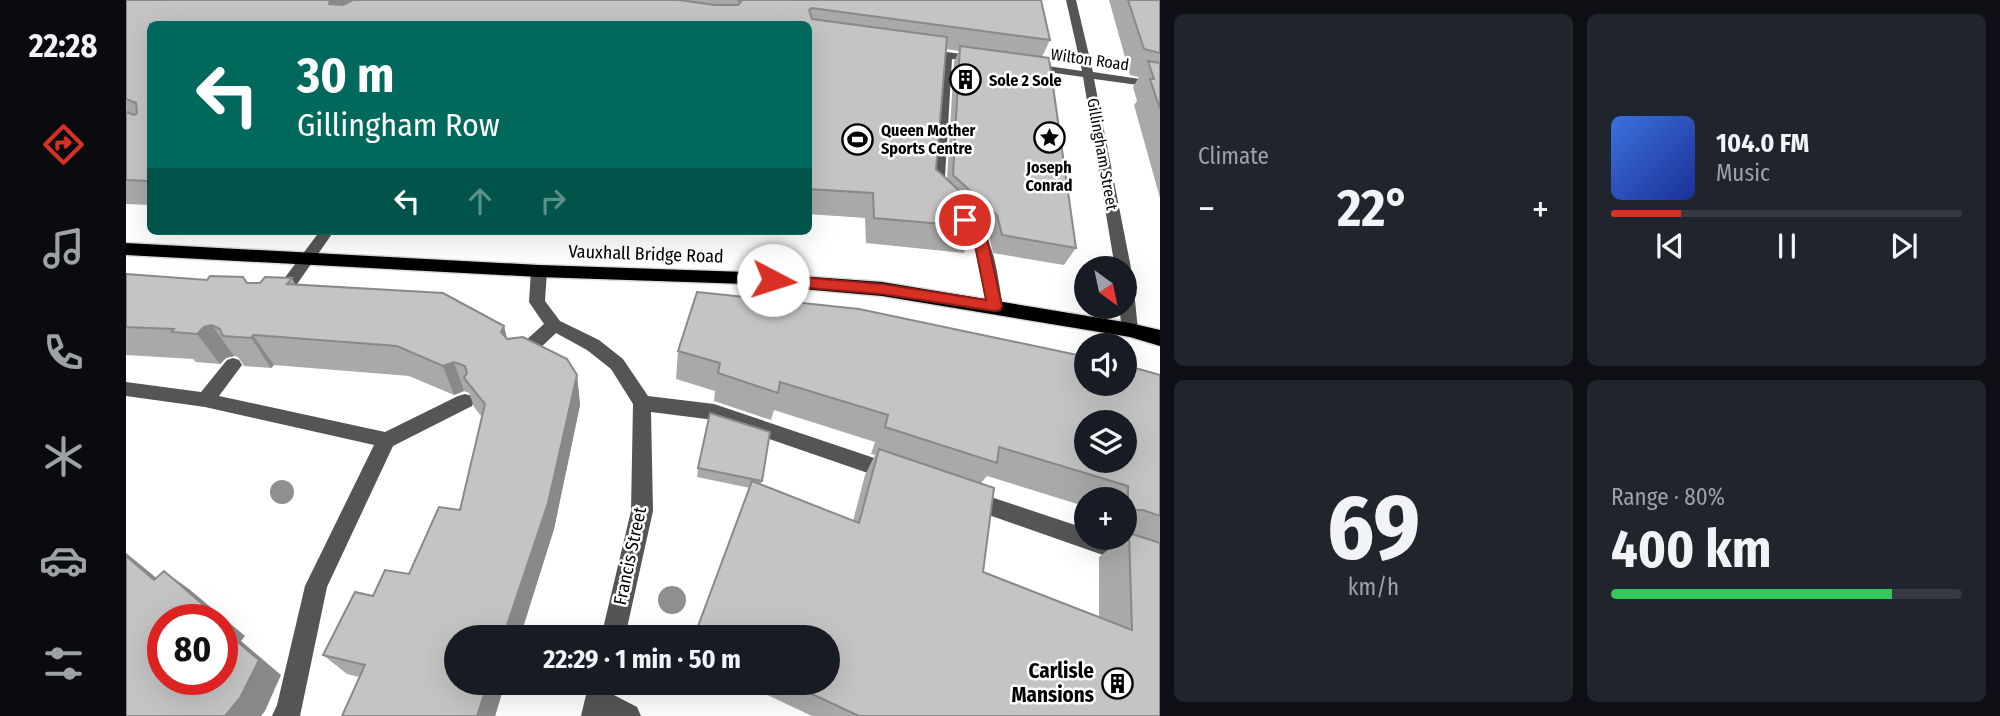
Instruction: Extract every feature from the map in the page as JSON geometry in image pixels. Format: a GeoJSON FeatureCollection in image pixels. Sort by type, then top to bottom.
{"type":"FeatureCollection","features":[{"type":"Feature","properties":{"kind":"highway","name":"Vauxhall Bridge Road"},"geometry":{"type":"LineString","coordinates":[[126,249],[539,271],[773,280],[882,289],[995,306],[1130,330],[1160,338]]}},
{"type":"Feature","properties":{"kind":"street","name":"Gillingham Street"},"geometry":{"type":"LineString","coordinates":[[1071,0],[1089,75],[1121,256]]}},
{"type":"Feature","properties":{"kind":"street"},"geometry":{"type":"LineString","coordinates":[[909,50],[985,60]]}},
{"type":"Feature","properties":{"kind":"street"},"geometry":{"type":"LineString","coordinates":[[947,55],[936,194],[979,234],[995,306]]}},
{"type":"Feature","properties":{"kind":"street","name":"Wilton Road"},"geometry":{"type":"LineString","coordinates":[[1011,64],[1160,85]]}},
{"type":"Feature","properties":{"kind":"street"},"geometry":{"type":"LineString","coordinates":[[272,307],[324,235]]}},
{"type":"Feature","properties":{"kind":"street"},"geometry":{"type":"LineString","coordinates":[[539,271],[537,302],[554,325],[593,345],[617,364],[642,403],[714,412],[910,479]]}},
{"type":"Feature","properties":{"kind":"street"},"geometry":{"type":"LineString","coordinates":[[1129,319],[1130,330]]}},
{"type":"Feature","properties":{"kind":"street"},"geometry":{"type":"LineString","coordinates":[[520,361],[530,347],[554,325]]}},
{"type":"Feature","properties":{"kind":"street"},"geometry":{"type":"LineString","coordinates":[[205,400],[233,365]]}},
{"type":"Feature","properties":{"kind":"street"},"geometry":{"type":"LineString","coordinates":[[126,389],[205,400],[386,440]]}},
{"type":"Feature","properties":{"kind":"street"},"geometry":{"type":"LineString","coordinates":[[285,716],[289,711],[316,586],[338,534],[386,440],[465,401]]}},
{"type":"Feature","properties":{"kind":"street","name":"Francis Street"},"geometry":{"type":"LineString","coordinates":[[616,625],[642,511],[642,403]]}},
{"type":"Feature","properties":{"kind":"street"},"geometry":{"type":"LineString","coordinates":[[949,492],[1160,564]]}},
{"type":"Feature","properties":{"kind":"street"},"geometry":{"type":"LineString","coordinates":[[598,700],[628,716]]}},
{"type":"Feature","properties":{"kind":"building"},"geometry":{"type":"Polygon","coordinates":[[[126,0],[330,0],[329,4],[343,5],[353,0],[679,0],[738,5],[741,2],[738,0],[1041,0],[1050,40],[812,8],[809,10],[812,19],[947,37],[936,169],[982,212],[985,224],[975,222],[976,227],[874,218],[873,193],[812,189],[812,21],[147,21],[147,181],[126,180],[126,112],[134,115],[137,113],[136,103],[126,99],[126,0]]]}},
{"type":"Feature","properties":{"kind":"building"},"geometry":{"type":"Polygon","coordinates":[[[1128,0],[1160,0],[1160,53],[1144,49],[1128,0]]]}},
{"type":"Feature","properties":{"kind":"building"},"geometry":{"type":"Polygon","coordinates":[[[960,46],[1049,58],[1076,248],[1002,235],[997,215],[953,175],[960,46]]]}},
{"type":"Feature","properties":{"kind":"building"},"geometry":{"type":"Polygon","coordinates":[[[1148,61],[1160,63],[1160,109],[1150,79],[1154,79],[1148,61]]]}},
{"type":"Feature","properties":{"kind":"building"},"geometry":{"type":"Polygon","coordinates":[[[126,274],[207,280],[210,276],[243,277],[247,283],[260,283],[265,277],[292,278],[287,284],[443,293],[504,326],[501,332],[507,339],[523,337],[567,359],[577,375],[548,503],[507,625],[444,625],[444,695],[484,695],[477,716],[342,716],[365,665],[323,655],[355,592],[373,596],[385,570],[409,574],[439,507],[460,510],[485,404],[464,378],[467,373],[465,366],[454,362],[443,366],[397,346],[253,335],[251,338],[223,336],[220,329],[212,325],[204,327],[197,334],[172,332],[174,329],[126,327],[126,274]]]}},
{"type":"Feature","properties":{"kind":"building"},"geometry":{"type":"Polygon","coordinates":[[[697,292],[859,309],[1074,354],[1074,396],[1137,396],[1137,368],[1160,375],[1160,516],[1137,510],[1137,487],[1128,487],[1085,473],[1137,473],[1137,410],[1074,410],[1074,470],[999,447],[997,463],[885,427],[888,415],[780,382],[778,393],[718,373],[720,363],[678,351],[697,292]]]}},
{"type":"Feature","properties":{"kind":"building"},"geometry":{"type":"Polygon","coordinates":[[[710,413],[770,432],[762,481],[698,468],[710,413]]]}},
{"type":"Feature","properties":{"kind":"building"},"geometry":{"type":"Polygon","coordinates":[[[879,449],[994,488],[983,572],[1132,630],[1130,550],[1137,550],[1137,536],[1160,543],[1160,716],[859,716],[814,695],[840,695],[840,625],[698,625],[752,481],[859,523],[879,449]]]}},
{"type":"Feature","properties":{"kind":"building"},"geometry":{"type":"Polygon","coordinates":[[[126,556],[154,580],[164,571],[202,604],[147,604],[147,695],[238,695],[238,642],[259,660],[240,698],[225,716],[126,716],[126,556]]]}},
{"type":"Feature","properties":{"kind":"place","name":"Sole 2 Sole"},"geometry":{"type":"Point","coordinates":[966,80]}},
{"type":"Feature","properties":{"kind":"place","name":"Joseph Conrad"},"geometry":{"type":"Point","coordinates":[1049,138]}},
{"type":"Feature","properties":{"kind":"place","name":"Queen Mother Sports Centre"},"geometry":{"type":"Point","coordinates":[858,139]}},
{"type":"Feature","properties":{"kind":"place","name":"Carlisle Mansions"},"geometry":{"type":"Point","coordinates":[1117,683]}},
{"type":"Feature","properties":{"kind":"route"},"geometry":{"type":"LineString","coordinates":[[773,280],[882,289],[995,306],[979,234],[965,220]]}}]}
